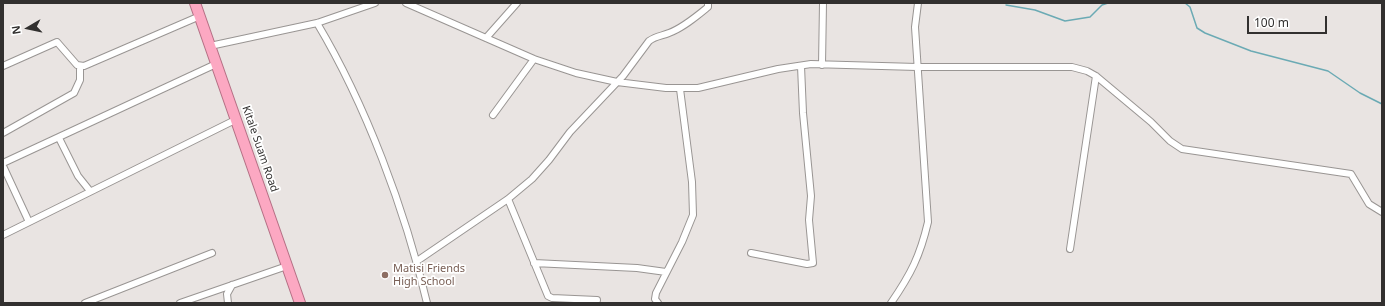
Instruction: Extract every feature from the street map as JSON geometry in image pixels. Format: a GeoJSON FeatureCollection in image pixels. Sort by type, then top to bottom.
{"type":"FeatureCollection","features":[{"type":"Feature","properties":{"kind":"highway","name":"Kitale Suam Road"},"geometry":{"type":"LineString","coordinates":[[195,3],[237,119],[300,303]]}},
{"type":"Feature","properties":{"kind":"street"},"geometry":{"type":"LineString","coordinates":[[210,46],[317,23],[361,6],[375,3]]}},
{"type":"Feature","properties":{"kind":"street"},"geometry":{"type":"LineString","coordinates":[[406,3],[534,59],[576,73],[617,82],[680,89],[698,88],[778,69],[811,64],[917,67],[1072,67],[1096,76],[1178,147],[1351,174],[1369,204],[1382,212]]}},
{"type":"Feature","properties":{"kind":"street"},"geometry":{"type":"LineString","coordinates":[[486,38],[517,3]]}},
{"type":"Feature","properties":{"kind":"street"},"geometry":{"type":"LineString","coordinates":[[417,261],[508,199],[537,174],[570,132],[617,82],[649,42],[654,38],[670,33],[690,20],[708,7],[708,3]]}},
{"type":"Feature","properties":{"kind":"street"},"geometry":{"type":"LineString","coordinates":[[822,65],[823,3]]}},
{"type":"Feature","properties":{"kind":"street"},"geometry":{"type":"LineString","coordinates":[[891,303],[910,274],[921,250],[928,222],[915,27],[918,3]]}},
{"type":"Feature","properties":{"kind":"street"},"geometry":{"type":"LineString","coordinates":[[80,67],[200,16]]}},
{"type":"Feature","properties":{"kind":"street"},"geometry":{"type":"LineString","coordinates":[[317,23],[339,60],[388,175],[417,261],[427,303]]}},
{"type":"Feature","properties":{"kind":"street"},"geometry":{"type":"LineString","coordinates":[[3,66],[56,42],[80,67],[80,80],[74,93],[3,133]]}},
{"type":"Feature","properties":{"kind":"street"},"geometry":{"type":"LineString","coordinates":[[493,115],[534,59]]}},
{"type":"Feature","properties":{"kind":"street"},"geometry":{"type":"LineString","coordinates":[[3,163],[216,64]]}},
{"type":"Feature","properties":{"kind":"street"},"geometry":{"type":"LineString","coordinates":[[751,253],[806,264],[813,263],[809,220],[811,196],[803,113],[801,66]]}},
{"type":"Feature","properties":{"kind":"street"},"geometry":{"type":"LineString","coordinates":[[1070,248],[1096,76]]}},
{"type":"Feature","properties":{"kind":"street"},"geometry":{"type":"LineString","coordinates":[[658,303],[655,301],[655,297],[693,215],[692,182],[680,89]]}},
{"type":"Feature","properties":{"kind":"street"},"geometry":{"type":"LineString","coordinates":[[3,235],[237,119]]}},
{"type":"Feature","properties":{"kind":"street"},"geometry":{"type":"LineString","coordinates":[[59,138],[78,176],[90,191]]}},
{"type":"Feature","properties":{"kind":"street"},"geometry":{"type":"LineString","coordinates":[[3,166],[29,222]]}},
{"type":"Feature","properties":{"kind":"street"},"geometry":{"type":"LineString","coordinates":[[508,199],[548,296],[552,298],[597,300]]}},
{"type":"Feature","properties":{"kind":"street"},"geometry":{"type":"LineString","coordinates":[[85,303],[212,253]]}},
{"type":"Feature","properties":{"kind":"street"},"geometry":{"type":"LineString","coordinates":[[534,263],[638,268],[666,272]]}},
{"type":"Feature","properties":{"kind":"street"},"geometry":{"type":"LineString","coordinates":[[180,303],[287,266]]}},
{"type":"Feature","properties":{"kind":"street"},"geometry":{"type":"LineString","coordinates":[[228,303],[227,294],[232,284]]}},
{"type":"Feature","properties":{"kind":"waterway"},"geometry":{"type":"LineString","coordinates":[[1006,5],[1035,10],[1065,21],[1090,17],[1102,5],[1108,3]]}},
{"type":"Feature","properties":{"kind":"waterway"},"geometry":{"type":"LineString","coordinates":[[1185,3],[1190,7],[1197,28],[1205,33],[1251,51],[1328,71],[1360,93],[1382,104]]}},
{"type":"Feature","properties":{"kind":"place","name":"Matisi Friends High School"},"geometry":{"type":"Point","coordinates":[385,275]}}]}
